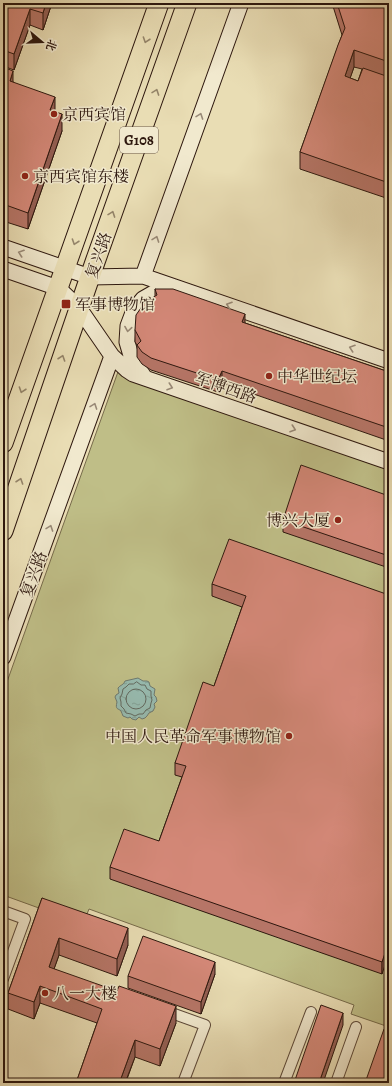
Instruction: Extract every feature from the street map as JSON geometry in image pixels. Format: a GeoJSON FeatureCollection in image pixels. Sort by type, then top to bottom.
{"type":"FeatureCollection","features":[{"type":"Feature","properties":{"kind":"highway","name":"复兴路"},"geometry":{"type":"LineString","coordinates":[[3,443],[159,3]]}},
{"type":"Feature","properties":{"kind":"highway","name":"复兴路"},"geometry":{"type":"LineString","coordinates":[[3,531],[90,277],[187,3]]}},
{"type":"Feature","properties":{"kind":"street"},"geometry":{"type":"LineString","coordinates":[[143,276],[241,3]]}},
{"type":"Feature","properties":{"kind":"street"},"geometry":{"type":"LineString","coordinates":[[3,247],[90,277],[143,276],[389,361]]}},
{"type":"Feature","properties":{"kind":"street"},"geometry":{"type":"LineString","coordinates":[[3,269],[58,288]]}},
{"type":"Feature","properties":{"kind":"street"},"geometry":{"type":"LineString","coordinates":[[145,378],[132,359],[127,342],[128,326],[134,310],[143,299],[157,291],[172,286]]}},
{"type":"Feature","properties":{"kind":"street","name":"军博西路"},"geometry":{"type":"LineString","coordinates":[[58,288],[80,308],[112,356],[132,374],[389,462]]}},
{"type":"Feature","properties":{"kind":"street","name":"复兴路"},"geometry":{"type":"LineString","coordinates":[[3,657],[112,356]]}},
{"type":"Feature","properties":{"kind":"street"},"geometry":{"type":"LineString","coordinates":[[3,911],[25,919],[3,979]]}},
{"type":"Feature","properties":{"kind":"street"},"geometry":{"type":"LineString","coordinates":[[154,1007],[205,1025],[184,1083]]}},
{"type":"Feature","properties":{"kind":"street"},"geometry":{"type":"LineString","coordinates":[[284,1083],[310,1012]]}},
{"type":"Feature","properties":{"kind":"street"},"geometry":{"type":"LineString","coordinates":[[336,1083],[356,1027]]}},
{"type":"Feature","properties":{"kind":"shaded area","name":"中国人民革命军事博物馆"},"geometry":{"type":"Polygon","coordinates":[[[119,369],[389,466],[389,1027],[351,1014],[354,1005],[89,909],[83,924],[3,895],[3,693],[119,369]]]}},
{"type":"Feature","properties":{"kind":"water"},"geometry":{"type":"Polygon","coordinates":[[[138,678],[149,682],[150,686],[155,689],[154,695],[157,701],[154,704],[155,707],[153,711],[145,718],[142,719],[139,717],[136,720],[123,716],[121,711],[117,708],[115,697],[119,693],[118,688],[125,681],[138,678]]]}},
{"type":"Feature","properties":{"kind":"building"},"geometry":{"type":"Polygon","coordinates":[[[3,3],[46,3],[43,13],[30,9],[14,54],[3,50],[3,3]]]}},
{"type":"Feature","properties":{"kind":"building"},"geometry":{"type":"Polygon","coordinates":[[[337,3],[389,3],[389,62],[354,50],[345,76],[358,81],[363,68],[389,77],[389,183],[300,152],[345,28],[337,3]]]}},
{"type":"Feature","properties":{"kind":"building","name":"京西宾馆东楼"},"geometry":{"type":"Polygon","coordinates":[[[3,67],[13,71],[10,81],[55,97],[50,110],[62,114],[28,213],[3,204],[3,67]]]}},
{"type":"Feature","properties":{"kind":"building","name":"中华世纪坛"},"geometry":{"type":"Polygon","coordinates":[[[155,289],[173,289],[245,314],[242,322],[389,372],[389,428],[222,371],[218,380],[151,358],[142,352],[137,345],[141,341],[135,330],[136,315],[145,302],[157,295],[155,289]]]}},
{"type":"Feature","properties":{"kind":"building","name":"博兴大厦"},"geometry":{"type":"Polygon","coordinates":[[[301,465],[389,496],[389,556],[283,520],[301,465]]]}},
{"type":"Feature","properties":{"kind":"building","name":"中国人民革命军事博物馆"},"geometry":{"type":"Polygon","coordinates":[[[229,539],[389,595],[389,941],[382,962],[110,867],[124,829],[159,841],[186,766],[175,763],[203,682],[214,686],[246,596],[212,584],[229,539]]]}},
{"type":"Feature","properties":{"kind":"building","name":"八一大楼"},"geometry":{"type":"Polygon","coordinates":[[[42,898],[128,928],[117,959],[59,938],[49,967],[117,991],[119,986],[176,1006],[160,1049],[135,1040],[120,1081],[127,1083],[76,1083],[102,1009],[40,986],[34,1002],[8,993],[42,898]]]}},
{"type":"Feature","properties":{"kind":"building"},"geometry":{"type":"Polygon","coordinates":[[[143,936],[215,962],[201,1002],[128,976],[143,936]]]}},
{"type":"Feature","properties":{"kind":"building"},"geometry":{"type":"Polygon","coordinates":[[[321,1005],[343,1013],[319,1083],[294,1083],[321,1005]]]}},
{"type":"Feature","properties":{"kind":"building"},"geometry":{"type":"Polygon","coordinates":[[[384,1029],[389,1031],[388,1083],[365,1083],[384,1029]]]}},
{"type":"Feature","properties":{"kind":"place","name":"京西宾馆"},"geometry":{"type":"Point","coordinates":[54,114]}},
{"type":"Feature","properties":{"kind":"place","name":"京西宾馆东楼"},"geometry":{"type":"Point","coordinates":[25,176]}},
{"type":"Feature","properties":{"kind":"place","name":"军事博物馆"},"geometry":{"type":"Point","coordinates":[66,304]}},
{"type":"Feature","properties":{"kind":"place","name":"中华世纪坛"},"geometry":{"type":"Point","coordinates":[269,376]}},
{"type":"Feature","properties":{"kind":"place","name":"博兴大厦"},"geometry":{"type":"Point","coordinates":[338,520]}},
{"type":"Feature","properties":{"kind":"place","name":"中国人民革命军事博物馆"},"geometry":{"type":"Point","coordinates":[289,736]}},
{"type":"Feature","properties":{"kind":"place","name":"八一大楼"},"geometry":{"type":"Point","coordinates":[45,993]}}]}
